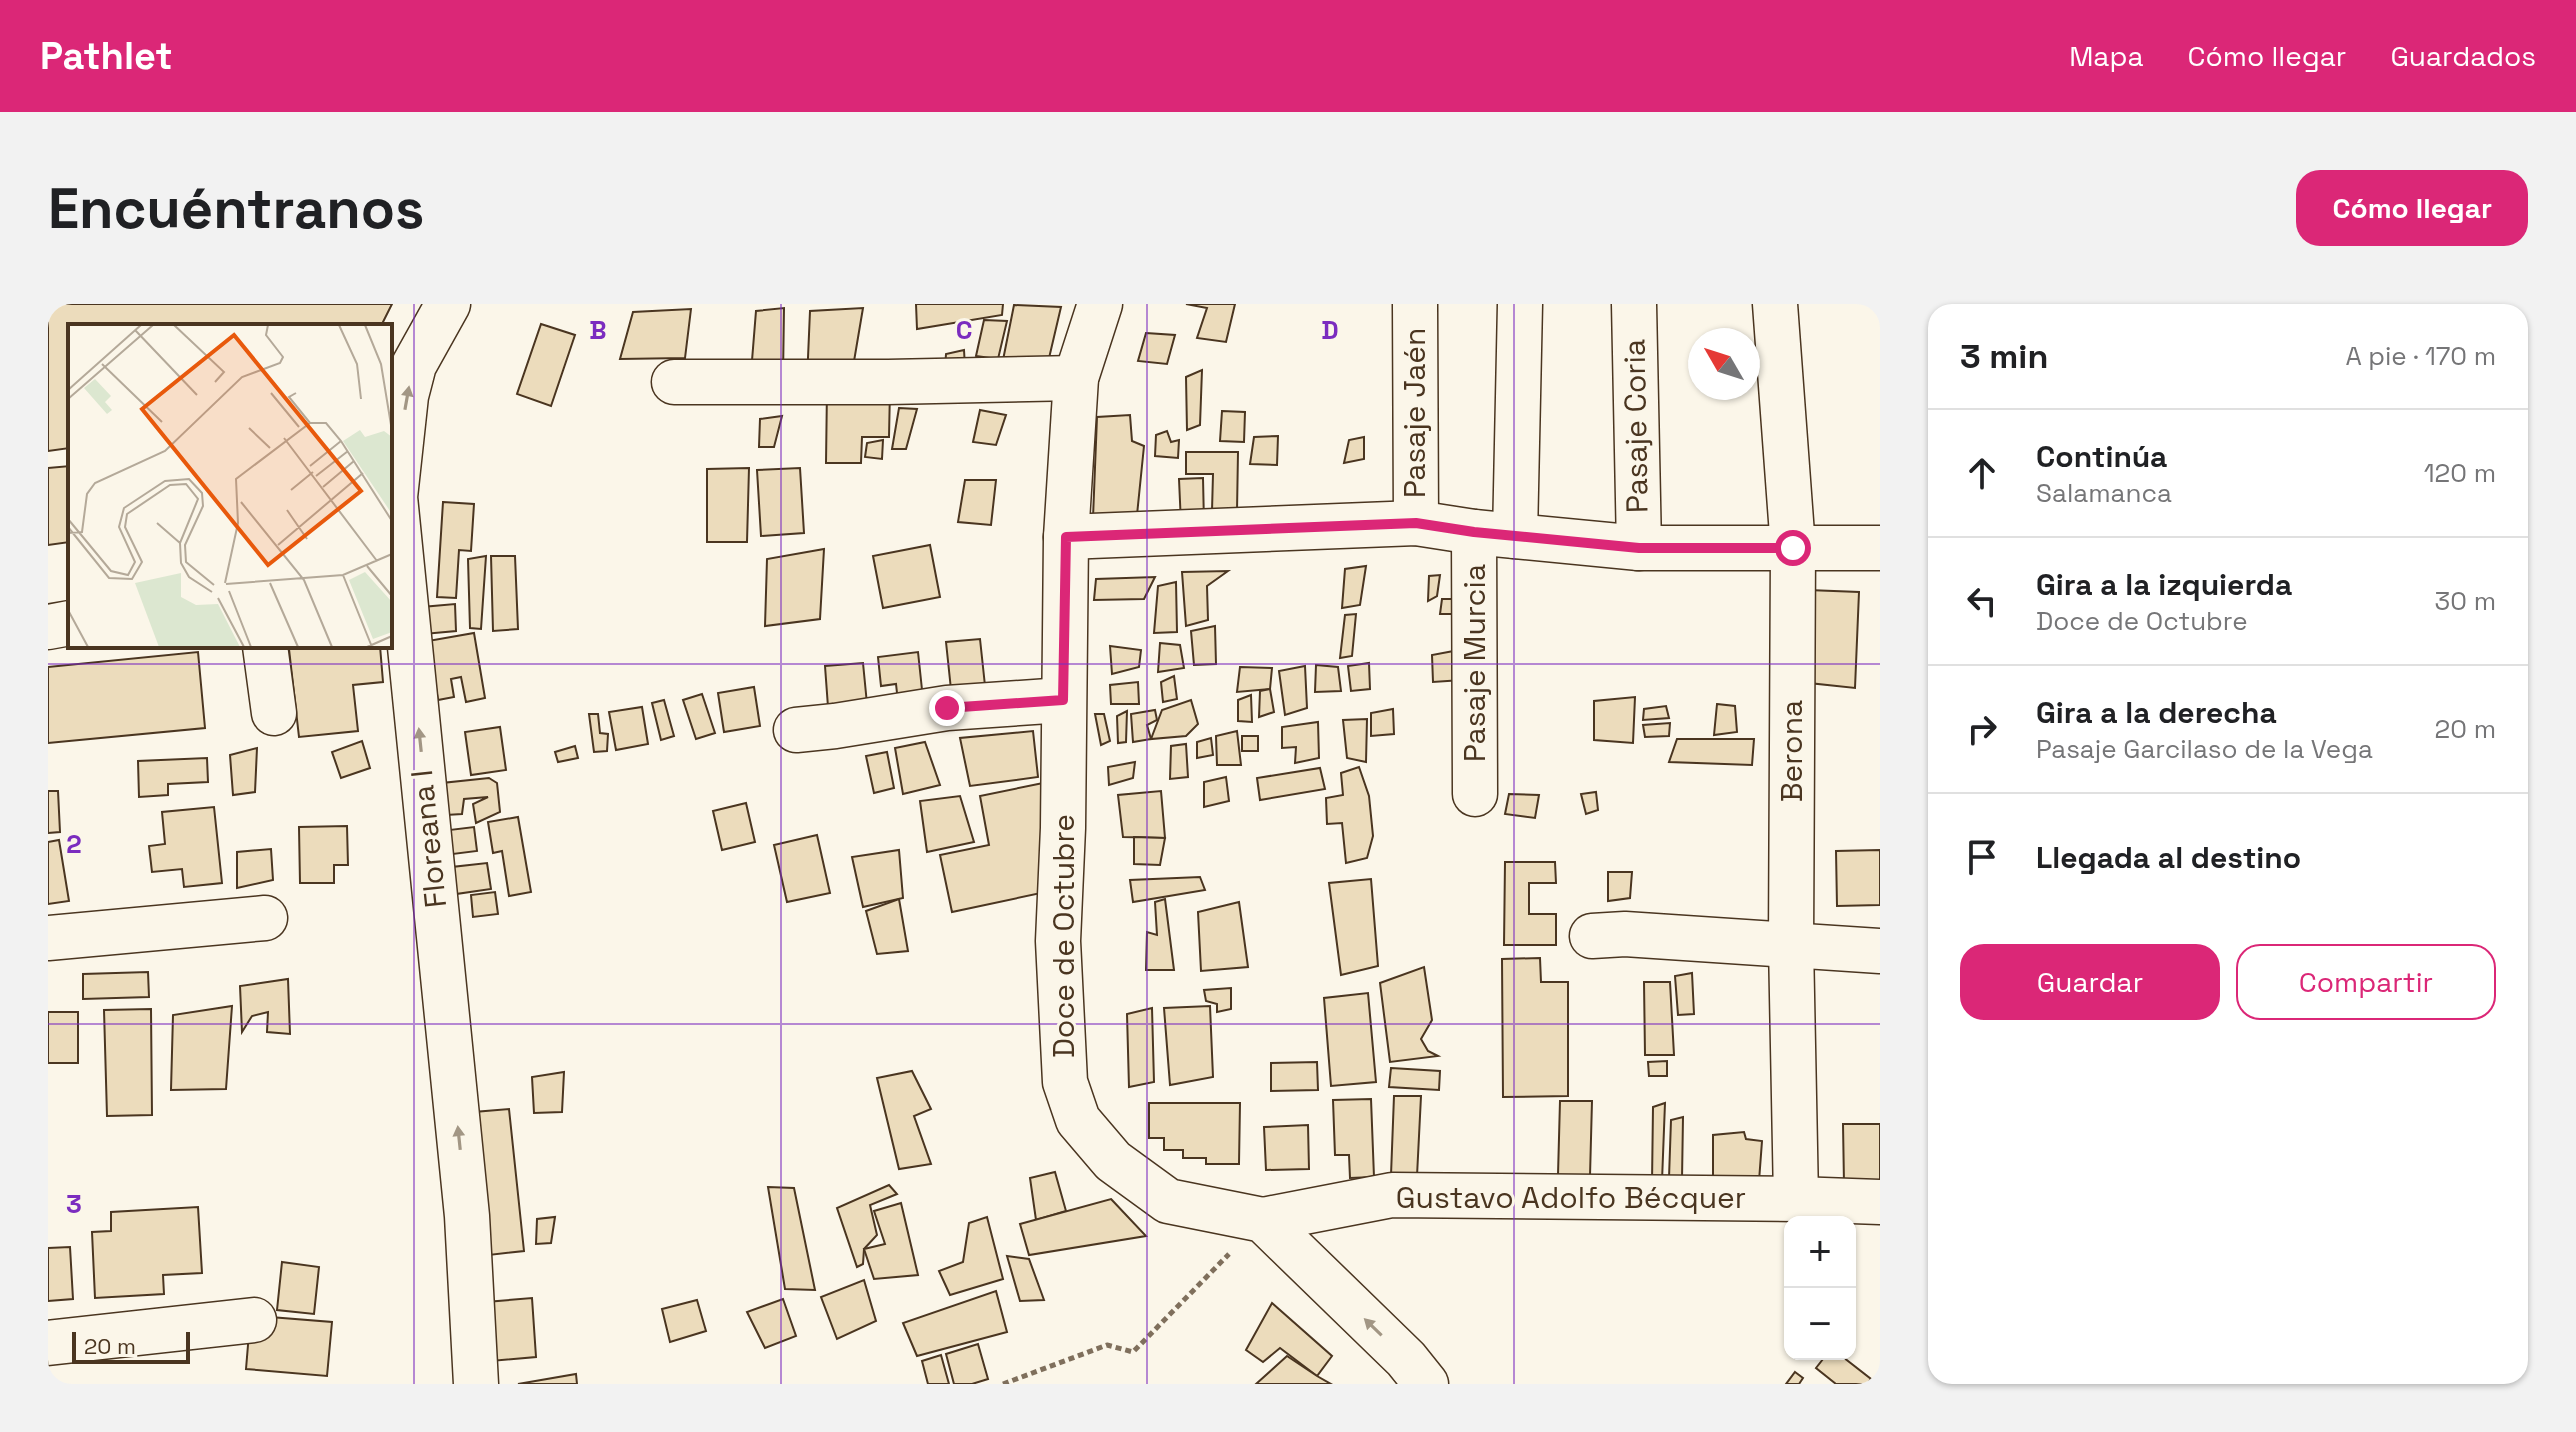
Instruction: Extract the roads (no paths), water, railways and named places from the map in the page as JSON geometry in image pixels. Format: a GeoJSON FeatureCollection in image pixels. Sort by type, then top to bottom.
{"type":"FeatureCollection","features":[{"type":"Feature","properties":{"kind":"street","name":"Floreana I"},"geometry":{"type":"LineString","coordinates":[[448,304],[414,365],[406,396],[395,497],[467,1216],[476,1384]]}},
{"type":"Feature","properties":{"kind":"street","name":"Doce de Octubre"},"geometry":{"type":"LineString","coordinates":[[1100,304],[1076,378],[1066,537],[1063,828],[1058,941],[1065,1082],[1078,1120],[1113,1161],[1168,1201],[1263,1220]]}},
{"type":"Feature","properties":{"kind":"street","name":"Pasaje Jaén"},"geometry":{"type":"LineString","coordinates":[[1415,304],[1416,523]]}},
{"type":"Feature","properties":{"kind":"street","name":"Pasaje Murcia"},"geometry":{"type":"LineString","coordinates":[[1475,794],[1495,534],[1520,304]]}},
{"type":"Feature","properties":{"kind":"street","name":"Pasaje Coria"},"geometry":{"type":"LineString","coordinates":[[1634,304],[1639,548]]}},
{"type":"Feature","properties":{"kind":"street","name":"Berona"},"geometry":{"type":"LineString","coordinates":[[1775,304],[1793,548],[1791,944],[1796,1199]]}},
{"type":"Feature","properties":{"kind":"street"},"geometry":{"type":"LineString","coordinates":[[674,382],[1076,378]]}},
{"type":"Feature","properties":{"kind":"street"},"geometry":{"type":"LineString","coordinates":[[1066,537],[1416,523],[1639,548],[1880,548]]}},
{"type":"Feature","properties":{"kind":"street"},"geometry":{"type":"LineString","coordinates":[[48,627],[68,623]]}},
{"type":"Feature","properties":{"kind":"street"},"geometry":{"type":"LineString","coordinates":[[265,648],[274,713]]}},
{"type":"Feature","properties":{"kind":"street"},"geometry":{"type":"LineString","coordinates":[[796,730],[947,708],[1063,700]]}},
{"type":"Feature","properties":{"kind":"street"},"geometry":{"type":"LineString","coordinates":[[48,938],[265,918]]}},
{"type":"Feature","properties":{"kind":"street"},"geometry":{"type":"LineString","coordinates":[[1592,936],[1625,934],[1880,951]]}},
{"type":"Feature","properties":{"kind":"street","name":"Gustavo Adolfo Bécquer"},"geometry":{"type":"LineString","coordinates":[[1263,1220],[1392,1195],[1880,1202]]}},
{"type":"Feature","properties":{"kind":"street"},"geometry":{"type":"LineString","coordinates":[[1263,1220],[1406,1359],[1426,1384]]}},
{"type":"Feature","properties":{"kind":"street"},"geometry":{"type":"LineString","coordinates":[[48,1343],[254,1320]]}}]}
